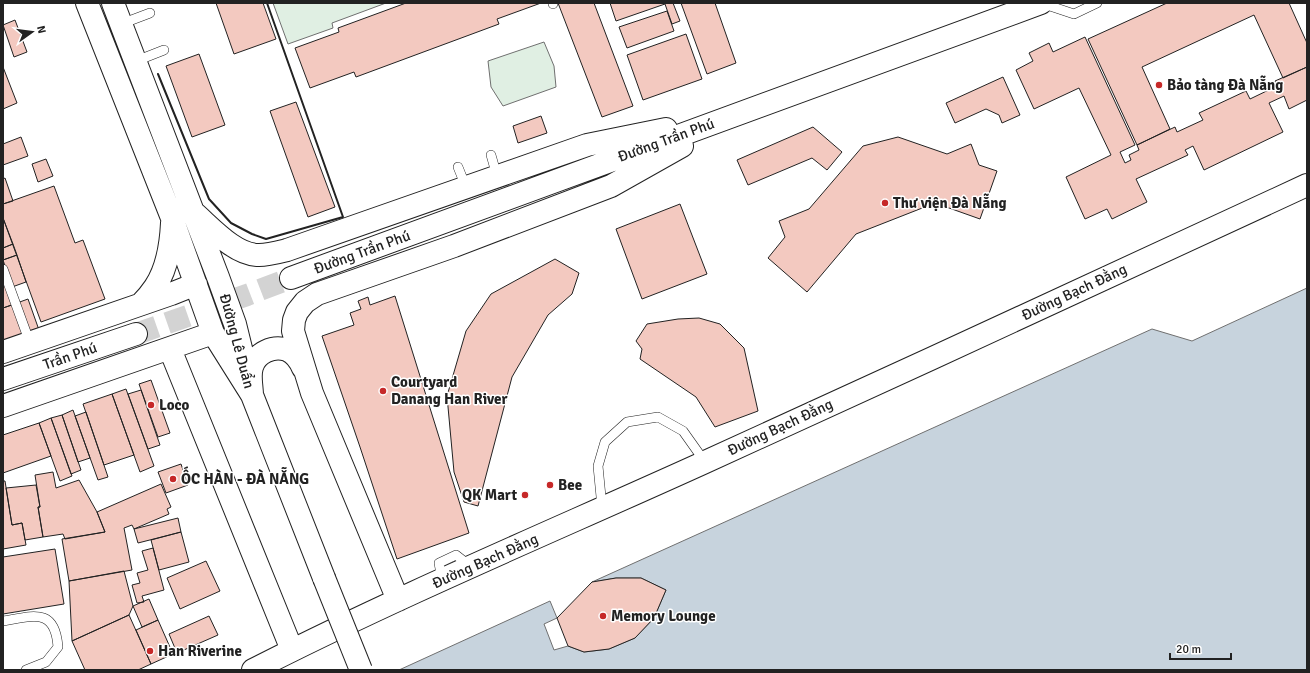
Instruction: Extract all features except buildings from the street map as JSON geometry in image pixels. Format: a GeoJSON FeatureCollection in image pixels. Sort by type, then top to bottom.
{"type":"FeatureCollection","features":[{"type":"Feature","properties":{"kind":"main road","name":"Đường Lê Duẩn"},"geometry":{"type":"LineString","coordinates":[[87,3],[182,214],[235,324],[252,395]]}},
{"type":"Feature","properties":{"kind":"main road","name":"Đường Lê Duẩn"},"geometry":{"type":"LineString","coordinates":[[113,3],[136,62],[182,214],[196,284],[213,333],[252,395]]}},
{"type":"Feature","properties":{"kind":"main road","name":"Đường Trần Phú"},"geometry":{"type":"LineString","coordinates":[[291,278],[1041,3]]}},
{"type":"Feature","properties":{"kind":"main road"},"geometry":{"type":"LineString","coordinates":[[141,304],[156,286],[182,214],[232,246],[250,254],[260,255],[288,250],[586,145],[735,115]]}},
{"type":"Feature","properties":{"kind":"main road"},"geometry":{"type":"LineString","coordinates":[[312,393],[293,332],[294,320],[297,312],[305,302],[317,294],[454,246],[611,186],[735,115]]}},
{"type":"Feature","properties":{"kind":"main road","name":"Đường Bạch Đằng"},"geometry":{"type":"LineString","coordinates":[[253,670],[292,650],[471,566],[705,462],[1307,185]]}},
{"type":"Feature","properties":{"kind":"main road"},"geometry":{"type":"LineString","coordinates":[[3,352],[196,284]]}},
{"type":"Feature","properties":{"kind":"main road"},"geometry":{"type":"LineString","coordinates":[[3,406],[213,333]]}},
{"type":"Feature","properties":{"kind":"main road","name":"Trần Phú"},"geometry":{"type":"LineString","coordinates":[[3,379],[136,334]]}},
{"type":"Feature","properties":{"kind":"main road"},"geometry":{"type":"LineString","coordinates":[[361,670],[252,395],[252,368],[256,360],[263,352],[270,349],[281,348],[288,350],[299,360],[398,600]]}},
{"type":"Feature","properties":{"kind":"main road"},"geometry":{"type":"LineString","coordinates":[[170,349],[292,650]]}},
{"type":"Feature","properties":{"kind":"lane"},"geometry":{"type":"LineString","coordinates":[[1041,3],[1074,14],[1098,3]]}},
{"type":"Feature","properties":{"kind":"lane"},"geometry":{"type":"LineString","coordinates":[[121,24],[150,13]]}},
{"type":"Feature","properties":{"kind":"lane"},"geometry":{"type":"LineString","coordinates":[[136,62],[164,50]]}},
{"type":"Feature","properties":{"kind":"lane"},"geometry":{"type":"LineString","coordinates":[[491,155],[497,176]]}},
{"type":"Feature","properties":{"kind":"lane"},"geometry":{"type":"LineString","coordinates":[[458,167],[466,187]]}},
{"type":"Feature","properties":{"kind":"lane"},"geometry":{"type":"LineString","coordinates":[[3,270],[30,343]]}},
{"type":"Feature","properties":{"kind":"lane"},"geometry":{"type":"LineString","coordinates":[[602,508],[598,466],[605,442],[627,422],[658,417],[683,431],[705,462]]}},
{"type":"Feature","properties":{"kind":"lane"},"geometry":{"type":"LineString","coordinates":[[3,621],[39,616],[52,624],[56,633],[58,647],[46,662],[26,670]]}},
{"type":"Feature","properties":{"kind":"green space"},"geometry":{"type":"Polygon","coordinates":[[[273,3],[386,3],[332,23],[333,28],[288,44],[273,3]]]}},
{"type":"Feature","properties":{"kind":"green space"},"geometry":{"type":"Polygon","coordinates":[[[544,42],[554,66],[556,87],[503,106],[491,87],[488,61],[544,42]]]}},
{"type":"Feature","properties":{"kind":"shaded area"},"geometry":{"type":"Polygon","coordinates":[[[1307,288],[1307,670],[399,670],[550,601],[557,618],[544,624],[554,650],[568,646],[584,652],[609,649],[635,638],[654,618],[666,590],[641,578],[616,578],[592,582],[1152,329],[1192,341],[1307,288]]]}},
{"type":"Feature","properties":{"kind":"tunnel"},"geometry":{"type":"LineString","coordinates":[[136,334],[291,278]]}},
{"type":"Feature","properties":{"kind":"wall"},"geometry":{"type":"LineString","coordinates":[[158,74],[209,199],[231,223],[252,234],[266,239],[343,217],[267,3]]}},
{"type":"Feature","properties":{"kind":"place","name":"Bảo tàng Đà Nẵng"},"geometry":{"type":"Point","coordinates":[1159,85]}},
{"type":"Feature","properties":{"kind":"place","name":"Thư viện Đà Nẵng"},"geometry":{"type":"Point","coordinates":[885,203]}},
{"type":"Feature","properties":{"kind":"place","name":"Courtyard Danang Han River"},"geometry":{"type":"Point","coordinates":[383,391]}},
{"type":"Feature","properties":{"kind":"place","name":"Loco"},"geometry":{"type":"Point","coordinates":[151,405]}},
{"type":"Feature","properties":{"kind":"place","name":"ỐC HÀN - ĐÀ NẴNG"},"geometry":{"type":"Point","coordinates":[173,479]}},
{"type":"Feature","properties":{"kind":"place","name":"Bee"},"geometry":{"type":"Point","coordinates":[550,485]}},
{"type":"Feature","properties":{"kind":"place","name":"QK Mart"},"geometry":{"type":"Point","coordinates":[525,495]}},
{"type":"Feature","properties":{"kind":"place","name":"Memory Lounge"},"geometry":{"type":"Point","coordinates":[603,616]}},
{"type":"Feature","properties":{"kind":"place","name":"Han Riverine"},"geometry":{"type":"Point","coordinates":[150,651]}}]}
